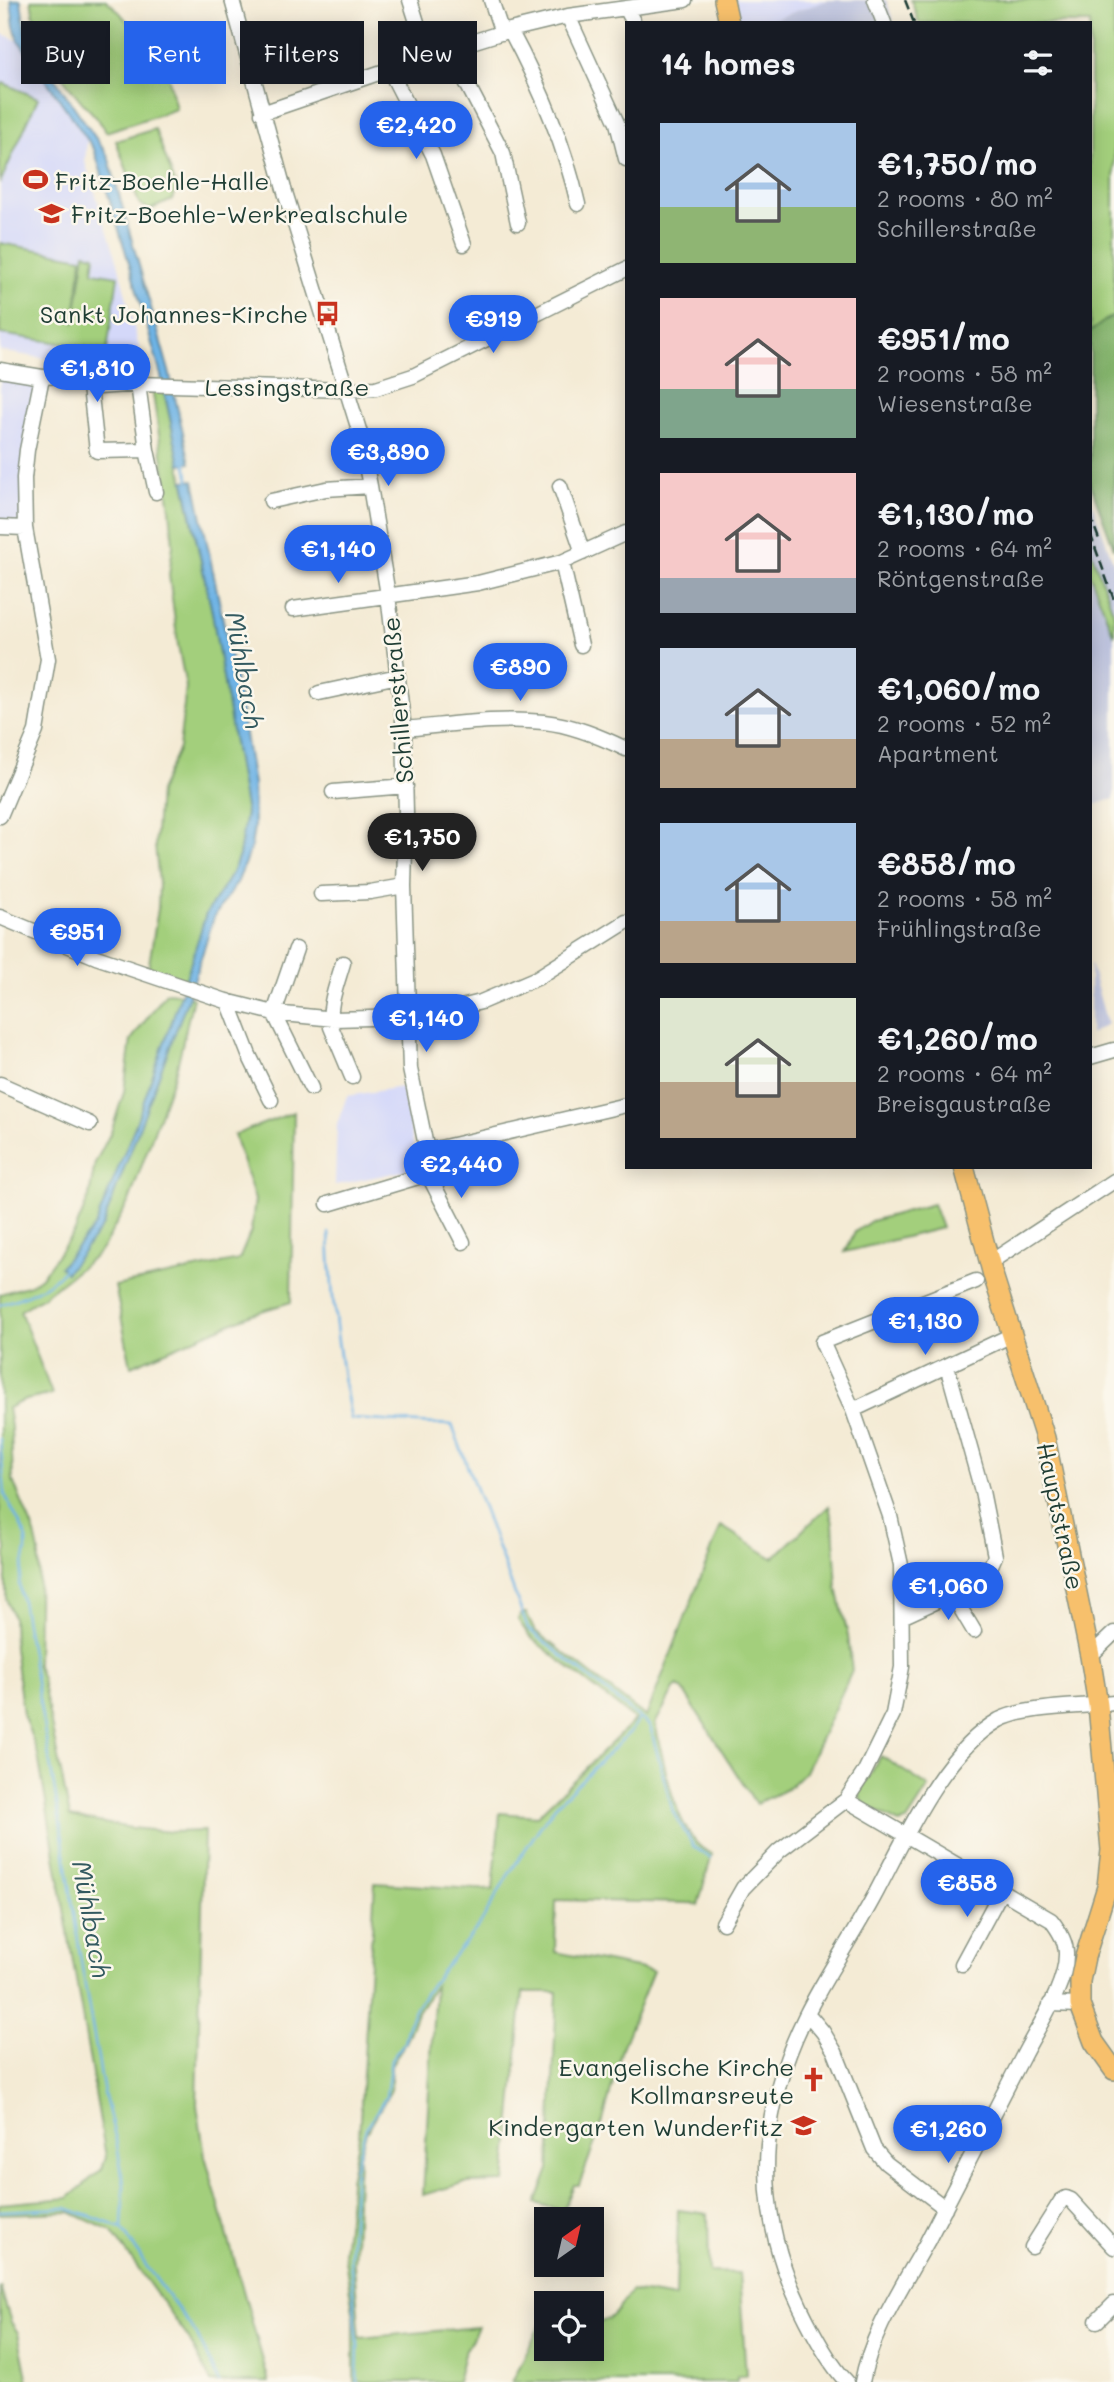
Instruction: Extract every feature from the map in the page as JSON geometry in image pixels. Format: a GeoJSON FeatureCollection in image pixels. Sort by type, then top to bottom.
{"type":"FeatureCollection","features":[{"type":"Feature","properties":{"kind":"main road"},"geometry":{"type":"LineString","coordinates":[[724,0],[729,21]]}},
{"type":"Feature","properties":{"kind":"main road","name":"Hauptstraße"},"geometry":{"type":"LineString","coordinates":[[965,1169],[989,1264],[1045,1438],[1090,1656],[1106,1704],[1112,1874],[1076,1955],[1080,2005],[1094,2042],[1114,2070]]}},
{"type":"Feature","properties":{"kind":"street","name":"Schillerstraße"},"geometry":{"type":"LineString","coordinates":[[232,0],[262,113],[359,430],[370,486],[388,595],[404,729],[404,886],[410,1069],[427,1151],[428,1174],[463,1242]]}},
{"type":"Feature","properties":{"kind":"street"},"geometry":{"type":"LineString","coordinates":[[410,0],[417,21]]}},
{"type":"Feature","properties":{"kind":"street"},"geometry":{"type":"LineString","coordinates":[[491,0],[551,113],[571,172],[578,204]]}},
{"type":"Feature","properties":{"kind":"street"},"geometry":{"type":"LineString","coordinates":[[477,40],[568,16],[631,16],[685,0]]}},
{"type":"Feature","properties":{"kind":"street"},"geometry":{"type":"LineString","coordinates":[[875,0],[883,21]]}},
{"type":"Feature","properties":{"kind":"street"},"geometry":{"type":"LineString","coordinates":[[568,16],[617,123],[625,155]]}},
{"type":"Feature","properties":{"kind":"street"},"geometry":{"type":"LineString","coordinates":[[262,113],[378,73]]}},
{"type":"Feature","properties":{"kind":"street"},"geometry":{"type":"LineString","coordinates":[[396,84],[432,155],[464,244]]}},
{"type":"Feature","properties":{"kind":"street"},"geometry":{"type":"LineString","coordinates":[[467,84],[503,153],[517,223]]}},
{"type":"Feature","properties":{"kind":"street","name":"Lessingstraße"},"geometry":{"type":"LineString","coordinates":[[67,377],[90,386],[108,387],[135,384],[364,390],[406,380],[625,270]]}},
{"type":"Feature","properties":{"kind":"street","name":"Lessingstraße"},"geometry":{"type":"LineString","coordinates":[[0,370],[42,377],[97,373],[135,384]]}},
{"type":"Feature","properties":{"kind":"street"},"geometry":{"type":"LineString","coordinates":[[0,816],[2,800],[36,731],[48,659],[25,528],[24,478],[27,450],[42,377]]}},
{"type":"Feature","properties":{"kind":"street"},"geometry":{"type":"LineString","coordinates":[[135,384],[156,492]]}},
{"type":"Feature","properties":{"kind":"street"},"geometry":{"type":"LineString","coordinates":[[90,386],[97,451],[147,450]]}},
{"type":"Feature","properties":{"kind":"street"},"geometry":{"type":"LineString","coordinates":[[271,500],[326,489],[370,486]]}},
{"type":"Feature","properties":{"kind":"street"},"geometry":{"type":"LineString","coordinates":[[560,486],[583,553]]}},
{"type":"Feature","properties":{"kind":"street"},"geometry":{"type":"LineString","coordinates":[[0,527],[25,528]]}},
{"type":"Feature","properties":{"kind":"street"},"geometry":{"type":"LineString","coordinates":[[293,609],[478,583],[562,562],[625,533]]}},
{"type":"Feature","properties":{"kind":"street"},"geometry":{"type":"LineString","coordinates":[[562,562],[581,645]]}},
{"type":"Feature","properties":{"kind":"street"},"geometry":{"type":"LineString","coordinates":[[319,693],[398,676]]}},
{"type":"Feature","properties":{"kind":"street"},"geometry":{"type":"LineString","coordinates":[[404,729],[504,720],[545,722],[586,732],[625,749]]}},
{"type":"Feature","properties":{"kind":"street"},"geometry":{"type":"LineString","coordinates":[[333,792],[406,786]]}},
{"type":"Feature","properties":{"kind":"street"},"geometry":{"type":"LineString","coordinates":[[321,894],[370,892],[404,886]]}},
{"type":"Feature","properties":{"kind":"street"},"geometry":{"type":"LineString","coordinates":[[0,917],[96,957],[197,992],[274,1013],[330,1019],[407,1017],[481,1002],[525,984],[625,923]]}},
{"type":"Feature","properties":{"kind":"street"},"geometry":{"type":"LineString","coordinates":[[296,949],[274,1013],[311,1088]]}},
{"type":"Feature","properties":{"kind":"street"},"geometry":{"type":"LineString","coordinates":[[343,963],[330,1009],[330,1019],[352,1077]]}},
{"type":"Feature","properties":{"kind":"street"},"geometry":{"type":"LineString","coordinates":[[228,1001],[249,1055],[271,1100]]}},
{"type":"Feature","properties":{"kind":"street"},"geometry":{"type":"LineString","coordinates":[[1092,1056],[1114,1050]]}},
{"type":"Feature","properties":{"kind":"street"},"geometry":{"type":"LineString","coordinates":[[0,1084],[90,1124]]}},
{"type":"Feature","properties":{"kind":"street"},"geometry":{"type":"LineString","coordinates":[[427,1151],[625,1105]]}},
{"type":"Feature","properties":{"kind":"street"},"geometry":{"type":"LineString","coordinates":[[328,1204],[428,1174]]}},
{"type":"Feature","properties":{"kind":"street"},"geometry":{"type":"LineString","coordinates":[[989,1264],[1114,1181]]}},
{"type":"Feature","properties":{"kind":"street"},"geometry":{"type":"LineString","coordinates":[[723,1923],[743,1888],[779,1851],[846,1800],[864,1773],[893,1714],[902,1667],[904,1616],[901,1565],[890,1516],[853,1410],[822,1342],[976,1281]]}},
{"type":"Feature","properties":{"kind":"street"},"geometry":{"type":"LineString","coordinates":[[853,1410],[1012,1335]]}},
{"type":"Feature","properties":{"kind":"street"},"geometry":{"type":"LineString","coordinates":[[904,1616],[952,1594],[989,1570],[995,1556],[982,1491],[947,1366]]}},
{"type":"Feature","properties":{"kind":"street"},"geometry":{"type":"LineString","coordinates":[[952,1594],[974,1632]]}},
{"type":"Feature","properties":{"kind":"street"},"geometry":{"type":"LineString","coordinates":[[1090,1656],[1114,1633]]}},
{"type":"Feature","properties":{"kind":"street"},"geometry":{"type":"LineString","coordinates":[[847,2382],[808,2322],[794,2293],[778,2252],[770,2212],[768,2139],[774,2097],[788,2055],[807,2013],[906,1835],[945,1772],[979,1736],[1000,1720],[1023,1712],[1106,1704]]}},
{"type":"Feature","properties":{"kind":"street"},"geometry":{"type":"LineString","coordinates":[[846,1800],[1051,1920],[1076,1955],[1062,1974],[1051,2004],[879,2329],[866,2362],[862,2382]]}},
{"type":"Feature","properties":{"kind":"street"},"geometry":{"type":"LineString","coordinates":[[962,1964],[1002,1891]]}},
{"type":"Feature","properties":{"kind":"street"},"geometry":{"type":"LineString","coordinates":[[1051,2004],[1080,2005]]}},
{"type":"Feature","properties":{"kind":"street"},"geometry":{"type":"LineString","coordinates":[[807,2013],[835,2052],[874,2149],[886,2163],[945,2208]]}},
{"type":"Feature","properties":{"kind":"street"},"geometry":{"type":"LineString","coordinates":[[1032,2247],[1061,2201],[1066,2198],[1071,2200],[1114,2248]]}},
{"type":"Feature","properties":{"kind":"street"},"geometry":{"type":"LineString","coordinates":[[1097,2321],[1114,2304]]}},
{"type":"Feature","properties":{"kind":"shaded area"},"geometry":{"type":"Polygon","coordinates":[[[731,0],[828,0],[769,21],[736,21],[731,0]]]}},
{"type":"Feature","properties":{"kind":"shaded area"},"geometry":{"type":"Polygon","coordinates":[[[828,0],[886,0],[893,21],[769,21],[828,0]]]}},
{"type":"Feature","properties":{"kind":"shaded area","name":"Fritz-Boehle-Werkrealschule"},"geometry":{"type":"Polygon","coordinates":[[[0,33],[21,44],[21,84],[49,84],[87,139],[85,162],[118,263],[139,348],[138,356],[127,365],[78,364],[0,351],[0,33]]]}},
{"type":"Feature","properties":{"kind":"shaded area"},"geometry":{"type":"Polygon","coordinates":[[[0,370],[42,377],[23,523],[0,522],[0,370]]]}},
{"type":"Feature","properties":{"kind":"shaded area"},"geometry":{"type":"Polygon","coordinates":[[[1092,504],[1114,564],[1114,614],[1092,554],[1092,504]]]}},
{"type":"Feature","properties":{"kind":"shaded area"},"geometry":{"type":"Polygon","coordinates":[[[1092,579],[1114,636],[1114,799],[1092,805],[1092,579]]]}},
{"type":"Feature","properties":{"kind":"shaded area"},"geometry":{"type":"Polygon","coordinates":[[[1092,970],[1107,1024],[1092,1033],[1092,970]]]}},
{"type":"Feature","properties":{"kind":"shaded area"},"geometry":{"type":"Polygon","coordinates":[[[402,1087],[418,1168],[335,1185],[337,1124],[347,1096],[402,1087]]]}},
{"type":"Feature","properties":{"kind":"green space"},"geometry":{"type":"Polygon","coordinates":[[[31,0],[106,0],[127,21],[124,21],[124,84],[170,84],[176,109],[106,132],[68,84],[110,84],[110,21],[35,21],[31,0]]]}},
{"type":"Feature","properties":{"kind":"green space"},"geometry":{"type":"Polygon","coordinates":[[[911,0],[1114,0],[1114,316],[1092,331],[1092,21],[918,21],[911,0]]]}},
{"type":"Feature","properties":{"kind":"green space"},"geometry":{"type":"Polygon","coordinates":[[[3,83],[38,98],[0,183],[0,88],[3,83]]]}},
{"type":"Feature","properties":{"kind":"green space"},"geometry":{"type":"Polygon","coordinates":[[[155,129],[176,186],[172,200],[149,210],[139,203],[116,141],[155,129]]]}},
{"type":"Feature","properties":{"kind":"green space"},"geometry":{"type":"Polygon","coordinates":[[[0,243],[82,258],[74,324],[85,253],[95,255],[93,272],[118,276],[107,350],[0,334],[0,243]]]}},
{"type":"Feature","properties":{"kind":"green space"},"geometry":{"type":"Polygon","coordinates":[[[1114,316],[1114,549],[1092,488],[1092,330],[1114,316]]]}},
{"type":"Feature","properties":{"kind":"green space"},"geometry":{"type":"Polygon","coordinates":[[[163,387],[212,612],[246,813],[239,856],[232,873],[206,914],[186,980],[148,970],[158,909],[159,883],[155,846],[159,791],[179,748],[186,687],[169,575],[173,545],[170,509],[152,388],[163,387]]]}},
{"type":"Feature","properties":{"kind":"green space"},"geometry":{"type":"Polygon","coordinates":[[[1092,554],[1114,614],[1114,636],[1092,579],[1092,554]]]}},
{"type":"Feature","properties":{"kind":"green space"},"geometry":{"type":"Polygon","coordinates":[[[166,993],[193,998],[177,1067],[129,1201],[102,1249],[43,1297],[20,1311],[52,1394],[22,1401],[8,1408],[13,1481],[35,1534],[39,1552],[37,1665],[70,1817],[131,1828],[172,1832],[204,1831],[197,2105],[205,2156],[269,2382],[211,2382],[189,2339],[111,2231],[70,2212],[0,2214],[0,2204],[68,2198],[102,2169],[106,2157],[38,1755],[23,1714],[14,1648],[13,1617],[6,1598],[6,1548],[0,1522],[0,1294],[30,1285],[42,1276],[75,1231],[89,1197],[95,1163],[111,1132],[124,1092],[131,1040],[166,993]]]}},
{"type":"Feature","properties":{"kind":"green space"},"geometry":{"type":"Polygon","coordinates":[[[294,1112],[291,1302],[252,1314],[131,1366],[115,1286],[239,1260],[251,1231],[255,1200],[234,1135],[294,1112]]]}},
{"type":"Feature","properties":{"kind":"green space"},"geometry":{"type":"Polygon","coordinates":[[[933,1204],[942,1228],[845,1252],[855,1232],[871,1221],[933,1204]]]}},
{"type":"Feature","properties":{"kind":"green space"},"geometry":{"type":"Polygon","coordinates":[[[829,1506],[833,1524],[837,1588],[848,1636],[852,1671],[805,1772],[789,1788],[756,1804],[678,1686],[655,1724],[667,1777],[680,1816],[699,1846],[712,1854],[698,1905],[556,1900],[555,1952],[653,1971],[622,2048],[603,2121],[579,2185],[574,2185],[565,2207],[536,2203],[549,2169],[557,1992],[523,1992],[505,2182],[463,2183],[423,2195],[435,1986],[417,2013],[406,2041],[391,2066],[391,2090],[366,2133],[359,2155],[354,2265],[360,2338],[478,2327],[464,2354],[457,2382],[354,2382],[354,2317],[344,2253],[350,2180],[359,2136],[375,1883],[493,1890],[500,1813],[537,1816],[635,1720],[530,1637],[518,1620],[522,1613],[526,1613],[534,1630],[646,1717],[721,1526],[773,1558],[829,1506]]]}},
{"type":"Feature","properties":{"kind":"green space"},"geometry":{"type":"Polygon","coordinates":[[[881,1756],[929,1787],[907,1821],[899,1823],[862,1804],[859,1793],[881,1756]]]}},
{"type":"Feature","properties":{"kind":"green space"},"geometry":{"type":"Polygon","coordinates":[[[678,2210],[708,2214],[709,2272],[739,2273],[746,2375],[737,2377],[737,2382],[512,2382],[534,2337],[534,2361],[604,2361],[604,2321],[618,2310],[631,2291],[676,2298],[678,2210]]]}},
{"type":"Feature","properties":{"kind":"green space"},"geometry":{"type":"Polygon","coordinates":[[[0,2287],[11,2322],[18,2333],[28,2382],[7,2382],[0,2375],[0,2287]]]}},
{"type":"Feature","properties":{"kind":"water"},"geometry":{"type":"Polygon","coordinates":[[[11,0],[21,0],[24,21],[21,21],[21,44],[14,26],[11,0]]]}},
{"type":"Feature","properties":{"kind":"water"},"geometry":{"type":"Polygon","coordinates":[[[49,84],[58,84],[108,156],[169,371],[190,463],[180,464],[161,376],[94,149],[49,84]]]}},
{"type":"Feature","properties":{"kind":"water"},"geometry":{"type":"Polygon","coordinates":[[[194,480],[239,697],[253,784],[254,827],[251,847],[238,881],[214,917],[190,993],[102,1227],[66,1273],[60,1267],[95,1226],[135,1126],[206,914],[232,873],[239,856],[246,813],[212,612],[184,481],[194,480]]]}},
{"type":"Feature","properties":{"kind":"waterway","name":"Mühlbach"},"geometry":{"type":"LineString","coordinates":[[185,460],[189,481]]}},
{"type":"Feature","properties":{"kind":"waterway"},"geometry":{"type":"LineString","coordinates":[[329,1233],[336,1326],[351,1419],[452,1425],[528,1629],[650,1726],[673,1812],[694,1847],[711,1858]]}},
{"type":"Feature","properties":{"kind":"waterway","name":"Mühlbach"},"geometry":{"type":"LineString","coordinates":[[0,1305],[42,1287],[64,1270]]}},
{"type":"Feature","properties":{"kind":"waterway","name":"Mühlbach"},"geometry":{"type":"LineString","coordinates":[[0,1439],[5,1495],[26,1536],[19,1583],[83,1974],[104,2093],[124,2184],[122,2228],[197,2335],[219,2382]]}},
{"type":"Feature","properties":{"kind":"waterway"},"geometry":{"type":"LineString","coordinates":[[357,2382],[358,2345],[350,2258],[355,2167],[366,2128],[386,2097],[391,2060],[404,2043],[408,2025],[418,2004],[481,1923],[507,1877],[555,1806],[630,1732],[639,1719]]}},
{"type":"Feature","properties":{"kind":"waterway"},"geometry":{"type":"LineString","coordinates":[[0,2211],[66,2208],[122,2228]]}},
{"type":"Feature","properties":{"kind":"railway"},"geometry":{"type":"LineString","coordinates":[[905,0],[913,21]]}},
{"type":"Feature","properties":{"kind":"railway"},"geometry":{"type":"LineString","coordinates":[[1092,520],[1100,542]]}},
{"type":"Feature","properties":{"kind":"railway"},"geometry":{"type":"LineString","coordinates":[[1092,539],[1114,600]]}},
{"type":"Feature","properties":{"kind":"place","name":"Fritz-Boehle-Halle"},"geometry":{"type":"Point","coordinates":[35,180]}},
{"type":"Feature","properties":{"kind":"place","name":"Fritz-Boehle-Werkrealschule"},"geometry":{"type":"Point","coordinates":[51,213]}},
{"type":"Feature","properties":{"kind":"place","name":"Sankt Johannes-Kirche"},"geometry":{"type":"Point","coordinates":[328,313]}},
{"type":"Feature","properties":{"kind":"place","name":"Evangelische Kirche Kollmarsreute"},"geometry":{"type":"Point","coordinates":[814,2080]}},
{"type":"Feature","properties":{"kind":"place","name":"Kindergarten Wunderfitz"},"geometry":{"type":"Point","coordinates":[803,2126]}}]}
